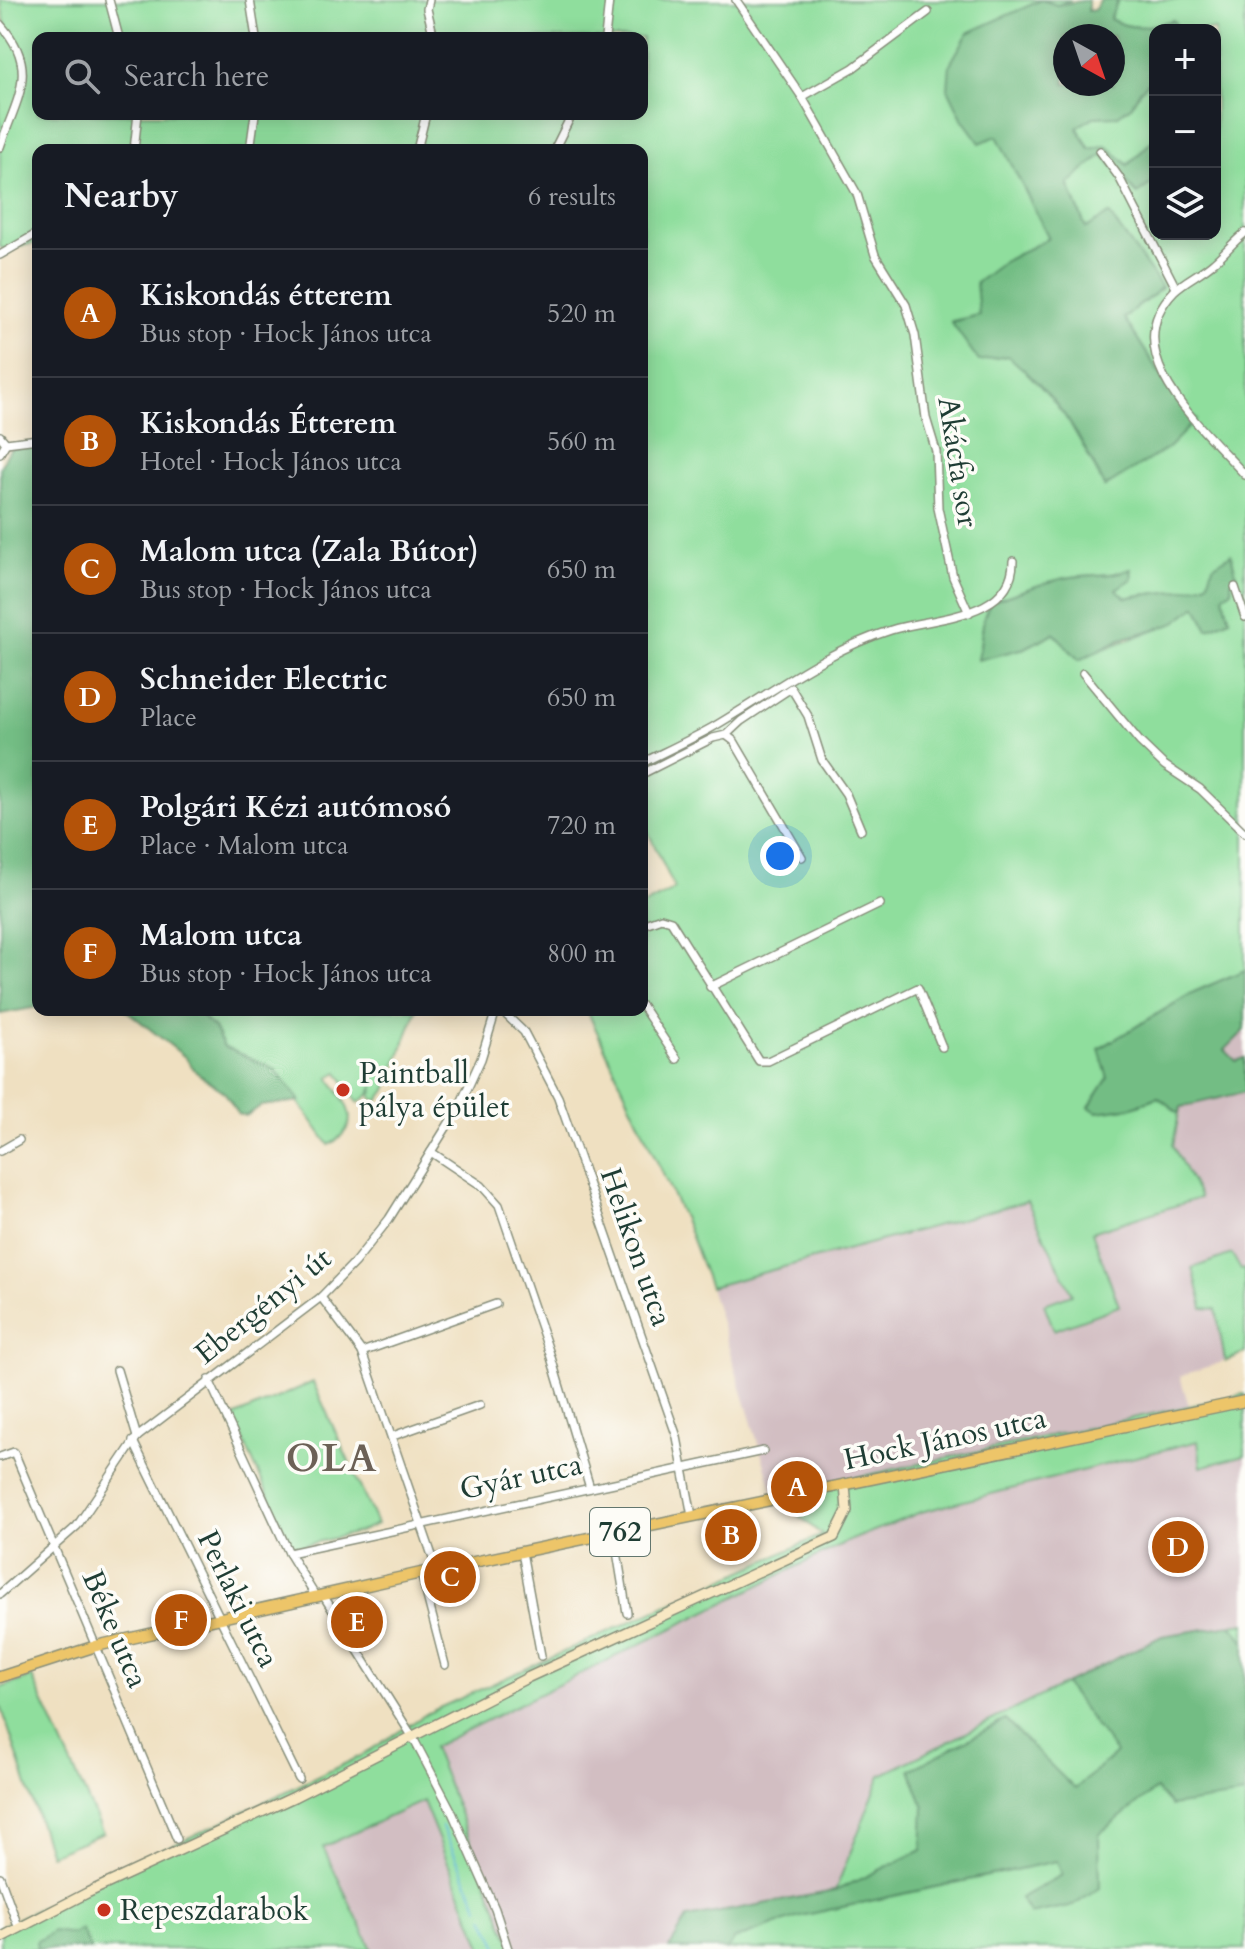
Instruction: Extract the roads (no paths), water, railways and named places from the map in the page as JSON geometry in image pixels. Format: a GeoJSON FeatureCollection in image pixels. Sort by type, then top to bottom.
{"type":"FeatureCollection","features":[{"type":"Feature","properties":{"kind":"main road","name":"Hock János utca"},"geometry":{"type":"LineString","coordinates":[[0,1677],[96,1646],[421,1573],[1245,1401]]}},
{"type":"Feature","properties":{"kind":"street"},"geometry":{"type":"LineString","coordinates":[[109,0],[117,32]]}},
{"type":"Feature","properties":{"kind":"street"},"geometry":{"type":"LineString","coordinates":[[250,0],[255,32]]}},
{"type":"Feature","properties":{"kind":"street"},"geometry":{"type":"LineString","coordinates":[[429,0],[427,9],[433,32]]}},
{"type":"Feature","properties":{"kind":"street"},"geometry":{"type":"LineString","coordinates":[[606,32],[609,0]]}},
{"type":"Feature","properties":{"kind":"street","name":"Akácfa sor"},"geometry":{"type":"LineString","coordinates":[[736,0],[802,97],[857,194],[875,255],[909,313],[938,467],[938,508],[953,577],[969,613]]}},
{"type":"Feature","properties":{"kind":"street"},"geometry":{"type":"LineString","coordinates":[[802,97],[853,68],[928,12]]}},
{"type":"Feature","properties":{"kind":"street"},"geometry":{"type":"LineString","coordinates":[[0,24],[14,41],[22,60],[23,77],[23,90],[0,147]]}},
{"type":"Feature","properties":{"kind":"street"},"geometry":{"type":"LineString","coordinates":[[135,144],[137,120]]}},
{"type":"Feature","properties":{"kind":"street"},"geometry":{"type":"LineString","coordinates":[[251,144],[254,120]]}},
{"type":"Feature","properties":{"kind":"street"},"geometry":{"type":"LineString","coordinates":[[418,144],[424,120]]}},
{"type":"Feature","properties":{"kind":"street"},"geometry":{"type":"LineString","coordinates":[[557,144],[569,120]]}},
{"type":"Feature","properties":{"kind":"street"},"geometry":{"type":"LineString","coordinates":[[1100,151],[1119,177],[1176,288]]}},
{"type":"Feature","properties":{"kind":"street"},"geometry":{"type":"LineString","coordinates":[[1245,233],[1209,266],[1176,288],[1160,313],[1154,357],[1186,409],[1245,475]]}},
{"type":"Feature","properties":{"kind":"street"},"geometry":{"type":"LineString","coordinates":[[0,255],[32,236]]}},
{"type":"Feature","properties":{"kind":"street"},"geometry":{"type":"LineString","coordinates":[[0,436],[6,443]]}},
{"type":"Feature","properties":{"kind":"street"},"geometry":{"type":"LineString","coordinates":[[6,443],[32,440]]}},
{"type":"Feature","properties":{"kind":"street"},"geometry":{"type":"LineString","coordinates":[[0,453],[6,443]]}},
{"type":"Feature","properties":{"kind":"street"},"geometry":{"type":"LineString","coordinates":[[648,760],[711,728],[806,670],[868,639],[907,625],[969,613],[986,605],[1009,583],[1013,561]]}},
{"type":"Feature","properties":{"kind":"street"},"geometry":{"type":"LineString","coordinates":[[1235,587],[1245,617]]}},
{"type":"Feature","properties":{"kind":"street"},"geometry":{"type":"LineString","coordinates":[[1083,673],[1140,742],[1164,765],[1200,789],[1245,833]]}},
{"type":"Feature","properties":{"kind":"street"},"geometry":{"type":"LineString","coordinates":[[648,771],[713,738],[726,735],[784,689],[791,688],[808,716],[822,760],[846,794],[861,830]]}},
{"type":"Feature","properties":{"kind":"street"},"geometry":{"type":"LineString","coordinates":[[726,735],[734,741],[802,857]]}},
{"type":"Feature","properties":{"kind":"street"},"geometry":{"type":"LineString","coordinates":[[710,987],[880,904]]}},
{"type":"Feature","properties":{"kind":"street"},"geometry":{"type":"LineString","coordinates":[[648,923],[661,918],[671,921],[751,1053],[763,1062],[918,988],[942,1047]]}},
{"type":"Feature","properties":{"kind":"street"},"geometry":{"type":"LineString","coordinates":[[648,1015],[677,1059]]}},
{"type":"Feature","properties":{"kind":"street","name":"Ebergényi út"},"geometry":{"type":"LineString","coordinates":[[0,1594],[77,1526],[135,1439],[321,1297],[371,1242],[431,1152],[470,1084],[496,1016]]}},
{"type":"Feature","properties":{"kind":"street","name":"Helikon utca"},"geometry":{"type":"LineString","coordinates":[[505,1016],[524,1032],[558,1097],[677,1437],[692,1516]]}},
{"type":"Feature","properties":{"kind":"street"},"geometry":{"type":"LineString","coordinates":[[0,1151],[19,1140]]}},
{"type":"Feature","properties":{"kind":"street"},"geometry":{"type":"LineString","coordinates":[[431,1152],[482,1186],[499,1205],[550,1354],[590,1488]]}},
{"type":"Feature","properties":{"kind":"street"},"geometry":{"type":"LineString","coordinates":[[321,1297],[362,1352],[437,1570]]}},
{"type":"Feature","properties":{"kind":"street"},"geometry":{"type":"LineString","coordinates":[[362,1352],[496,1304]]}},
{"type":"Feature","properties":{"kind":"street","name":"Perlaki utca"},"geometry":{"type":"LineString","coordinates":[[117,1370],[135,1439],[299,1779]]}},
{"type":"Feature","properties":{"kind":"street"},"geometry":{"type":"LineString","coordinates":[[209,1380],[289,1553],[412,1736],[451,1810],[495,1909],[508,1949]]}},
{"type":"Feature","properties":{"kind":"street"},"geometry":{"type":"LineString","coordinates":[[393,1436],[480,1405]]}},
{"type":"Feature","properties":{"kind":"street","name":"Gyár utca"},"geometry":{"type":"LineString","coordinates":[[289,1553],[763,1451]]}},
{"type":"Feature","properties":{"kind":"street","name":"Béke utca"},"geometry":{"type":"LineString","coordinates":[[0,1457],[14,1452],[177,1839]]}},
{"type":"Feature","properties":{"kind":"street"},"geometry":{"type":"LineString","coordinates":[[0,1938],[529,1677],[834,1537],[841,1529],[847,1511],[845,1484]]}},
{"type":"Feature","properties":{"kind":"street"},"geometry":{"type":"LineString","coordinates":[[614,1533],[627,1613]]}},
{"type":"Feature","properties":{"kind":"street"},"geometry":{"type":"LineString","coordinates":[[522,1552],[541,1656]]}},
{"type":"Feature","properties":{"kind":"street"},"geometry":{"type":"LineString","coordinates":[[421,1573],[445,1665]]}},
{"type":"Feature","properties":{"kind":"street"},"geometry":{"type":"LineString","coordinates":[[0,1877],[19,1929]]}},
{"type":"Feature","properties":{"kind":"waterway"},"geometry":{"type":"LineString","coordinates":[[442,1827],[479,1907]]}},
{"type":"Feature","properties":{"kind":"waterway"},"geometry":{"type":"LineString","coordinates":[[484,1917],[499,1949]]}},
{"type":"Feature","properties":{"kind":"place","name":"Paintball pálya épület"},"geometry":{"type":"Point","coordinates":[343,1090]}},
{"type":"Feature","properties":{"kind":"place","name":"Kiskondás étterem"},"geometry":{"type":"Point","coordinates":[797,1487]}},
{"type":"Feature","properties":{"kind":"place","name":"Kiskondás Étterem"},"geometry":{"type":"Point","coordinates":[731,1535]}},
{"type":"Feature","properties":{"kind":"place","name":"Schneider Electric"},"geometry":{"type":"Point","coordinates":[1178,1547]}},
{"type":"Feature","properties":{"kind":"place","name":"Malom utca (Zala Bútor)"},"geometry":{"type":"Point","coordinates":[450,1577]}},
{"type":"Feature","properties":{"kind":"place","name":"Malom utca"},"geometry":{"type":"Point","coordinates":[181,1620]}},
{"type":"Feature","properties":{"kind":"place","name":"Polgári Kézi autómosó"},"geometry":{"type":"Point","coordinates":[357,1622]}},
{"type":"Feature","properties":{"kind":"place","name":"Repeszdarabok"},"geometry":{"type":"Point","coordinates":[104,1910]}},
{"type":"Feature","properties":{"kind":"district","name":"OLA"},"geometry":{"type":"Point","coordinates":[332,1459]}}]}
